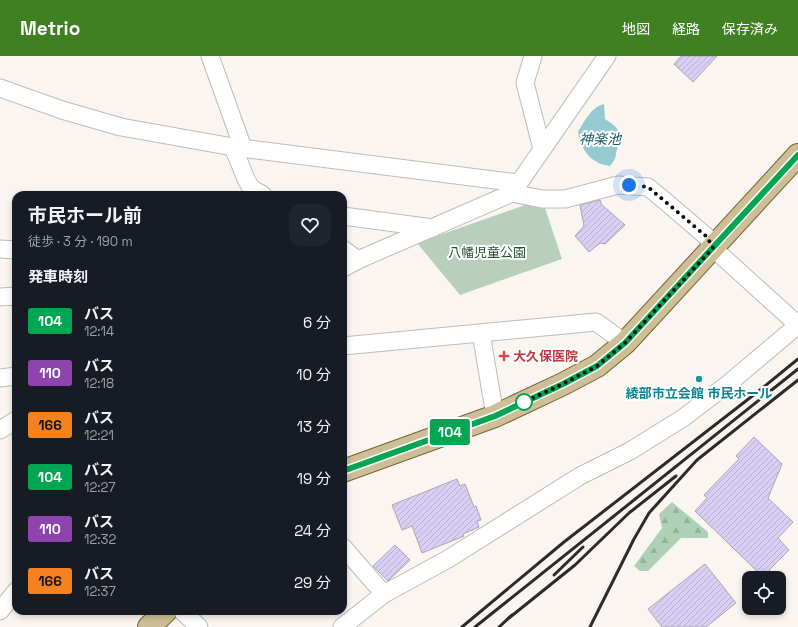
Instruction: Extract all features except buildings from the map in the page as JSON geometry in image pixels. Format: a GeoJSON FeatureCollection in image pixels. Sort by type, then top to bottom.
{"type":"FeatureCollection","features":[{"type":"Feature","properties":{"kind":"main road"},"geometry":{"type":"LineString","coordinates":[[347,470],[495,416],[597,366],[625,343],[798,155]]}},
{"type":"Feature","properties":{"kind":"main road"},"geometry":{"type":"LineString","coordinates":[[149,627],[162,615]]}},
{"type":"Feature","properties":{"kind":"street"},"geometry":{"type":"LineString","coordinates":[[210,56],[246,178],[251,188],[256,191]]}},
{"type":"Feature","properties":{"kind":"street"},"geometry":{"type":"LineString","coordinates":[[533,56],[525,84],[542,149]]}},
{"type":"Feature","properties":{"kind":"street"},"geometry":{"type":"LineString","coordinates":[[347,266],[433,228],[515,188],[607,56]]}},
{"type":"Feature","properties":{"kind":"street"},"geometry":{"type":"LineString","coordinates":[[0,88],[62,110],[120,127],[238,147],[515,188],[542,199],[565,199],[618,185],[648,187],[707,237],[713,248],[798,325],[728,384],[683,418],[630,451],[580,476],[448,560],[384,594],[342,627]]}},
{"type":"Feature","properties":{"kind":"street"},"geometry":{"type":"LineString","coordinates":[[347,217],[433,228]]}},
{"type":"Feature","properties":{"kind":"street"},"geometry":{"type":"LineString","coordinates":[[0,249],[12,250]]}},
{"type":"Feature","properties":{"kind":"street"},"geometry":{"type":"LineString","coordinates":[[347,252],[358,260]]}},
{"type":"Feature","properties":{"kind":"street"},"geometry":{"type":"LineString","coordinates":[[0,297],[12,296]]}},
{"type":"Feature","properties":{"kind":"street"},"geometry":{"type":"LineString","coordinates":[[347,346],[596,322],[625,343]]}},
{"type":"Feature","properties":{"kind":"street"},"geometry":{"type":"LineString","coordinates":[[481,333],[495,416]]}},
{"type":"Feature","properties":{"kind":"street"},"geometry":{"type":"LineString","coordinates":[[0,378],[12,376]]}},
{"type":"Feature","properties":{"kind":"street"},"geometry":{"type":"LineString","coordinates":[[0,430],[12,422]]}},
{"type":"Feature","properties":{"kind":"street"},"geometry":{"type":"LineString","coordinates":[[347,552],[384,594]]}},
{"type":"Feature","properties":{"kind":"street"},"geometry":{"type":"LineString","coordinates":[[0,611],[12,596]]}},
{"type":"Feature","properties":{"kind":"street"},"geometry":{"type":"LineString","coordinates":[[186,615],[199,627]]}},
{"type":"Feature","properties":{"kind":"green space","name":"八幡児童公園"},"geometry":{"type":"Polygon","coordinates":[[[542,199],[562,259],[460,295],[417,243],[542,199]]]}},
{"type":"Feature","properties":{"kind":"green space"},"geometry":{"type":"Polygon","coordinates":[[[672,502],[708,532],[708,538],[681,538],[648,571],[640,571],[634,566],[662,528],[659,514],[672,502]]]}},
{"type":"Feature","properties":{"kind":"water","name":"神楽池"},"geometry":{"type":"Polygon","coordinates":[[[604,104],[605,119],[618,130],[621,136],[621,141],[617,149],[615,159],[610,166],[597,162],[588,155],[582,145],[578,132],[585,120],[595,108],[604,104]]]}},
{"type":"Feature","properties":{"kind":"railway"},"geometry":{"type":"LineString","coordinates":[[462,627],[564,542],[798,359]]}},
{"type":"Feature","properties":{"kind":"railway"},"geometry":{"type":"LineString","coordinates":[[475,627],[798,369]]}},
{"type":"Feature","properties":{"kind":"railway"},"geometry":{"type":"LineString","coordinates":[[590,627],[634,539],[649,513],[697,460],[798,380]]}},
{"type":"Feature","properties":{"kind":"railway"},"geometry":{"type":"LineString","coordinates":[[509,618],[575,565],[629,513],[676,476]]}},
{"type":"Feature","properties":{"kind":"railway"},"geometry":{"type":"LineString","coordinates":[[554,575],[583,547]]}},
{"type":"Feature","properties":{"kind":"railway"},"geometry":{"type":"LineString","coordinates":[[499,627],[512,615]]}},
{"type":"Feature","properties":{"kind":"bus line","name":"104"},"geometry":{"type":"LineString","coordinates":[[347,470],[495,416],[597,366],[625,343],[798,155]]}},
{"type":"Feature","properties":{"kind":"place","name":"大久保医院"},"geometry":{"type":"Point","coordinates":[504,356]}},
{"type":"Feature","properties":{"kind":"place","name":"綾部市立会館 市民ホール"},"geometry":{"type":"Point","coordinates":[699,379]}},
{"type":"Feature","properties":{"kind":"route"},"geometry":{"type":"LineString","coordinates":[[524,402],[522,403],[597,366],[625,343],[713,248],[707,237],[648,187],[629,185]]}}]}
